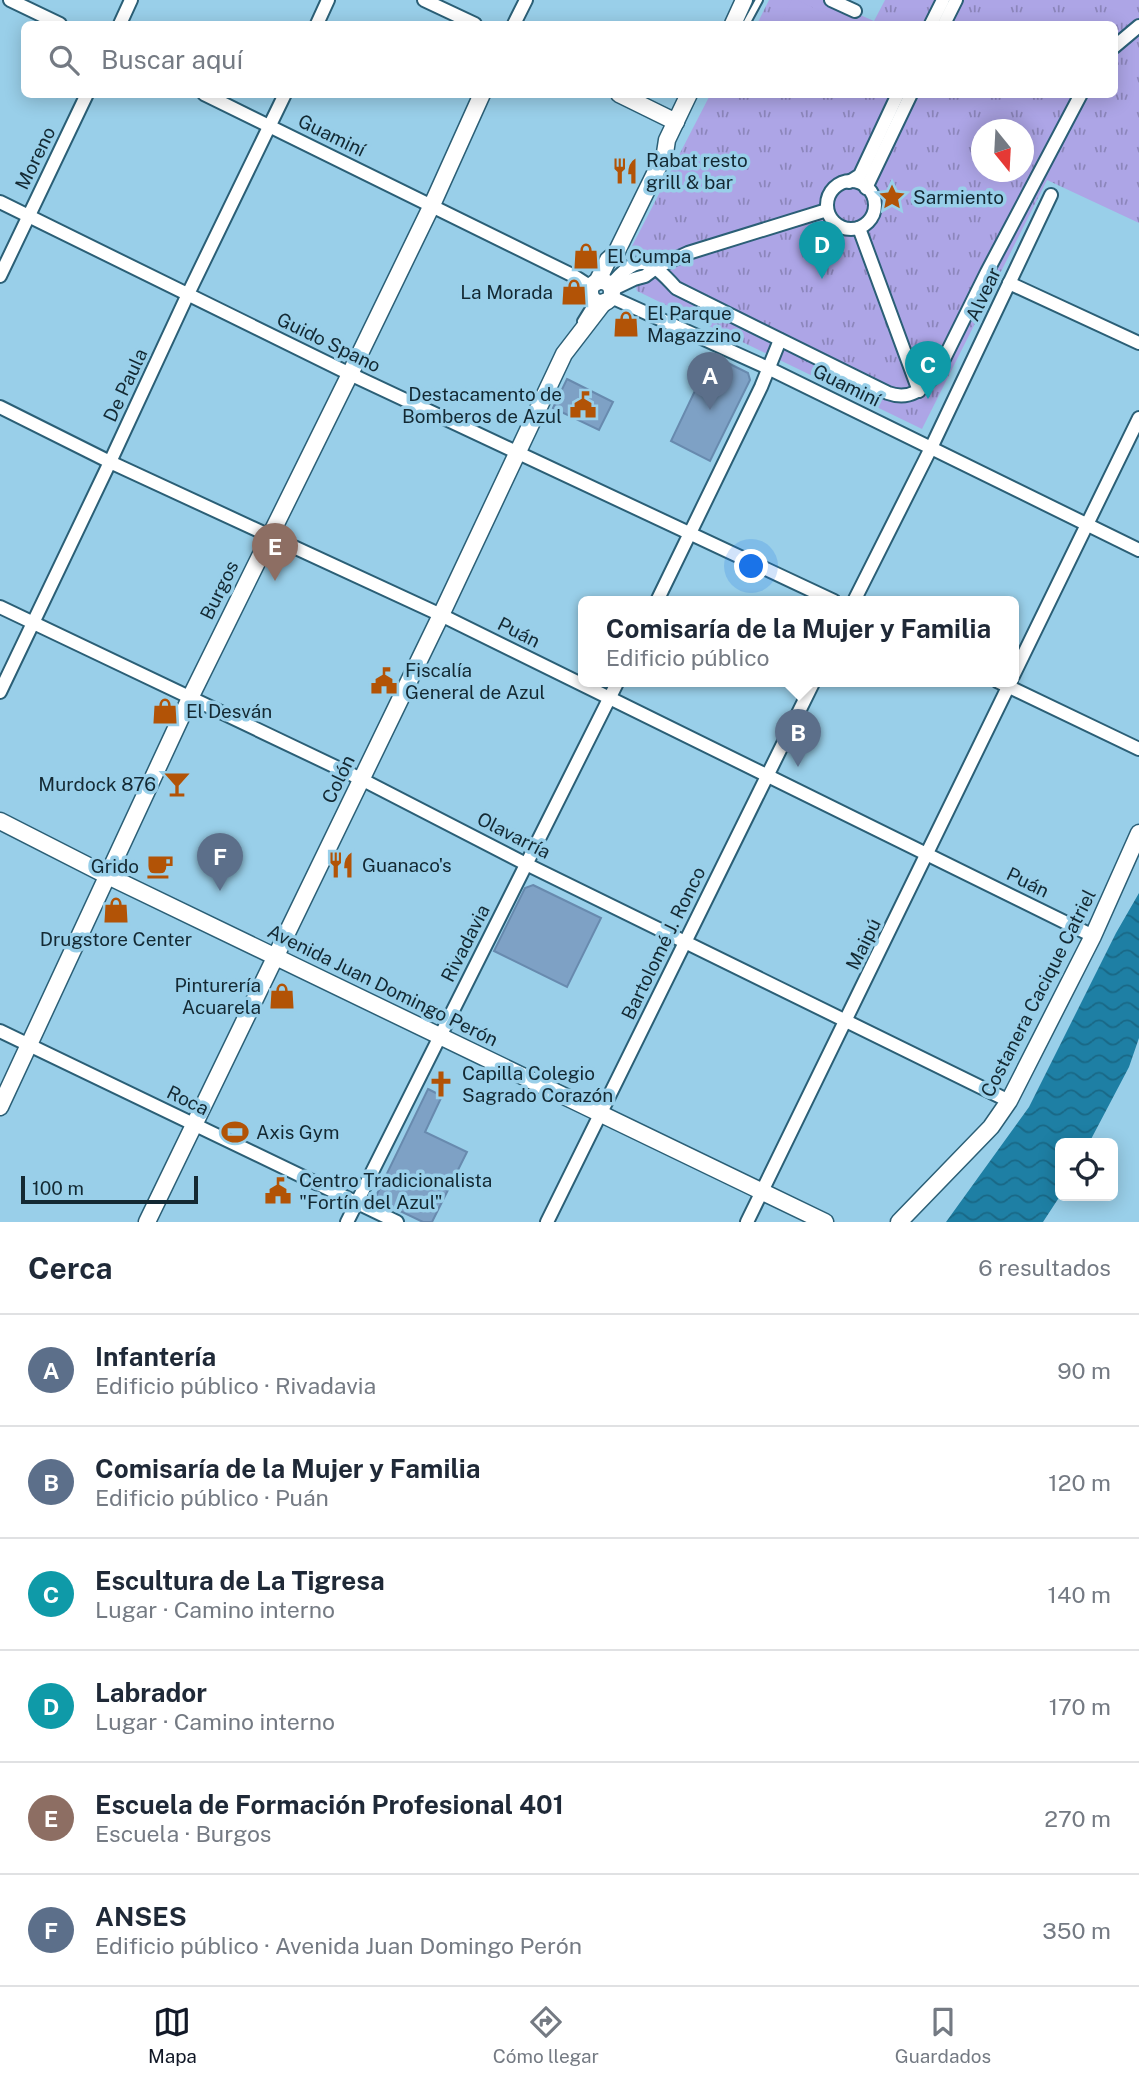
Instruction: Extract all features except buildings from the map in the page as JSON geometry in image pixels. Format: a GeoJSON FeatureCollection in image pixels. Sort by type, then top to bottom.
{"type":"FeatureCollection","features":[{"type":"Feature","properties":{"kind":"main road"},"geometry":{"type":"LineString","coordinates":[[723,21],[733,0]]}},
{"type":"Feature","properties":{"kind":"main road"},"geometry":{"type":"LineString","coordinates":[[734,21],[744,0]]}},
{"type":"Feature","properties":{"kind":"main road","name":"Burgos"},"geometry":{"type":"LineString","coordinates":[[0,1107],[191,696],[432,205],[480,98]]}},
{"type":"Feature","properties":{"kind":"main road"},"geometry":{"type":"LineString","coordinates":[[627,98],[676,122]]}},
{"type":"Feature","properties":{"kind":"main road"},"geometry":{"type":"LineString","coordinates":[[665,153],[667,140],[687,98]]}},
{"type":"Feature","properties":{"kind":"main road"},"geometry":{"type":"LineString","coordinates":[[603,291],[617,264],[616,253],[665,153],[675,142],[697,98]]}},
{"type":"Feature","properties":{"kind":"main road","name":"Colón"},"geometry":{"type":"LineString","coordinates":[[147,1222],[441,615],[564,354],[603,291]]}},
{"type":"Feature","properties":{"kind":"main road","name":"Avenida Juan Domingo Perón"},"geometry":{"type":"LineString","coordinates":[[0,821],[108,876],[825,1222]]}},
{"type":"Feature","properties":{"kind":"main road","name":"Costanera Cacique Catriel"},"geometry":{"type":"LineString","coordinates":[[899,1222],[991,1127],[1009,1101],[1093,936],[1139,833]]}},
{"type":"Feature","properties":{"kind":"street"},"geometry":{"type":"LineString","coordinates":[[10,0],[54,21]]}},
{"type":"Feature","properties":{"kind":"street"},"geometry":{"type":"LineString","coordinates":[[121,21],[131,0]]}},
{"type":"Feature","properties":{"kind":"street"},"geometry":{"type":"LineString","coordinates":[[318,21],[328,0]]}},
{"type":"Feature","properties":{"kind":"street"},"geometry":{"type":"LineString","coordinates":[[424,0],[469,21]]}},
{"type":"Feature","properties":{"kind":"street"},"geometry":{"type":"LineString","coordinates":[[516,21],[526,0]]}},
{"type":"Feature","properties":{"kind":"street"},"geometry":{"type":"LineString","coordinates":[[831,0],[855,11]]}},
{"type":"Feature","properties":{"kind":"street"},"geometry":{"type":"LineString","coordinates":[[932,21],[943,0]]}},
{"type":"Feature","properties":{"kind":"street"},"geometry":{"type":"LineString","coordinates":[[946,21],[956,0]]}},
{"type":"Feature","properties":{"kind":"street"},"geometry":{"type":"LineString","coordinates":[[1118,44],[1139,26]]}},
{"type":"Feature","properties":{"kind":"street","name":"Moreno"},"geometry":{"type":"LineString","coordinates":[[0,276],[85,98]]}},
{"type":"Feature","properties":{"kind":"street","name":"Guaminí"},"geometry":{"type":"LineString","coordinates":[[212,98],[603,291],[768,368],[1139,550]]}},
{"type":"Feature","properties":{"kind":"street","name":"De Paula"},"geometry":{"type":"LineString","coordinates":[[0,692],[283,98]]}},
{"type":"Feature","properties":{"kind":"street"},"geometry":{"type":"LineString","coordinates":[[849,182],[859,174],[896,98]]}},
{"type":"Feature","properties":{"kind":"street"},"geometry":{"type":"LineString","coordinates":[[866,188],[909,98]]}},
{"type":"Feature","properties":{"kind":"street"},"geometry":{"type":"LineString","coordinates":[[657,267],[676,288],[897,396],[919,391],[937,373],[1079,98]]}},
{"type":"Feature","properties":{"kind":"street"},"geometry":{"type":"LineString","coordinates":[[849,182],[861,184],[866,188],[874,200],[870,219],[859,228],[841,227],[832,220],[827,210],[830,194],[841,184],[849,182]]}},
{"type":"Feature","properties":{"kind":"street","name":"Alvear"},"geometry":{"type":"LineString","coordinates":[[931,448],[1051,195]]}},
{"type":"Feature","properties":{"kind":"street","name":"Guido Spano"},"geometry":{"type":"LineString","coordinates":[[0,202],[350,374],[823,596]]}},
{"type":"Feature","properties":{"kind":"street"},"geometry":{"type":"LineString","coordinates":[[603,291],[645,276],[657,267],[688,253],[827,210]]}},
{"type":"Feature","properties":{"kind":"street"},"geometry":{"type":"LineString","coordinates":[[859,228],[919,391]]}},
{"type":"Feature","properties":{"kind":"street"},"geometry":{"type":"LineString","coordinates":[[1009,283],[1139,344]]}},
{"type":"Feature","properties":{"kind":"street"},"geometry":{"type":"LineString","coordinates":[[659,596],[780,340]]}},
{"type":"Feature","properties":{"kind":"street","name":"Puán"},"geometry":{"type":"LineString","coordinates":[[0,407],[110,462],[441,615],[578,684]]}},
{"type":"Feature","properties":{"kind":"street","name":"Maipú"},"geometry":{"type":"LineString","coordinates":[[1019,658],[1088,525],[1139,418]]}},
{"type":"Feature","properties":{"kind":"street"},"geometry":{"type":"LineString","coordinates":[[857,596],[931,448]]}},
{"type":"Feature","properties":{"kind":"street","name":"Olavarría"},"geometry":{"type":"LineString","coordinates":[[0,607],[361,779],[526,864],[687,940],[1009,1101]]}},
{"type":"Feature","properties":{"kind":"street","name":"Puán"},"geometry":{"type":"LineString","coordinates":[[585,687],[1093,936]]}},
{"type":"Feature","properties":{"kind":"street","name":"Rivadavia"},"geometry":{"type":"LineString","coordinates":[[347,1222],[615,687]]}},
{"type":"Feature","properties":{"kind":"street","name":"Bartolomé J. Ronco"},"geometry":{"type":"LineString","coordinates":[[547,1222],[811,687]]}},
{"type":"Feature","properties":{"kind":"street","name":"Maipú"},"geometry":{"type":"LineString","coordinates":[[747,1222],[928,855],[1004,687]]}},
{"type":"Feature","properties":{"kind":"street"},"geometry":{"type":"LineString","coordinates":[[1019,687],[1139,749]]}},
{"type":"Feature","properties":{"kind":"street","name":"Roca"},"geometry":{"type":"LineString","coordinates":[[0,1031],[397,1222]]}},
{"type":"Feature","properties":{"kind":"lane"},"geometry":{"type":"LineString","coordinates":[[748,21],[759,0]]}},
{"type":"Feature","properties":{"kind":"green space"},"geometry":{"type":"Polygon","coordinates":[[[769,0],[826,0],[874,21],[758,21],[769,0]]]}},
{"type":"Feature","properties":{"kind":"green space"},"geometry":{"type":"Polygon","coordinates":[[[792,0],[797,0],[842,21],[782,21],[792,0]]]}},
{"type":"Feature","properties":{"kind":"green space"},"geometry":{"type":"Polygon","coordinates":[[[885,0],[1139,0],[1139,223],[1047,180],[922,429],[637,291],[628,254],[708,98],[1118,98],[1118,21],[874,21],[885,0]]]}},
{"type":"Feature","properties":{"kind":"water"},"geometry":{"type":"Polygon","coordinates":[[[1139,893],[1139,1038],[1129,1067],[1092,1138],[1055,1138],[1057,1201],[1043,1222],[946,1222],[1029,1107],[1116,933],[1139,893]]]}},
{"type":"Feature","properties":{"kind":"place","name":"Rabat resto grill & bar"},"geometry":{"type":"Point","coordinates":[625,171]}},
{"type":"Feature","properties":{"kind":"place","name":"Sarmiento"},"geometry":{"type":"Point","coordinates":[892,197]}},
{"type":"Feature","properties":{"kind":"place","name":"El Cumpa"},"geometry":{"type":"Point","coordinates":[586,256]}},
{"type":"Feature","properties":{"kind":"place","name":"Labrador"},"geometry":{"type":"Point","coordinates":[822,279]}},
{"type":"Feature","properties":{"kind":"place","name":"La Morada"},"geometry":{"type":"Point","coordinates":[574,292]}},
{"type":"Feature","properties":{"kind":"place","name":"El Parque Magazzino"},"geometry":{"type":"Point","coordinates":[626,324]}},
{"type":"Feature","properties":{"kind":"place","name":"Escultura de La Tigresa"},"geometry":{"type":"Point","coordinates":[928,399]}},
{"type":"Feature","properties":{"kind":"place","name":"Destacamento de Bomberos de Azul"},"geometry":{"type":"Point","coordinates":[583,405]}},
{"type":"Feature","properties":{"kind":"place","name":"Infantería"},"geometry":{"type":"Point","coordinates":[710,410]}},
{"type":"Feature","properties":{"kind":"place","name":"Escuela de Formación Profesional 401"},"geometry":{"type":"Point","coordinates":[275,581]}},
{"type":"Feature","properties":{"kind":"place","name":"Fiscalía General de Azul"},"geometry":{"type":"Point","coordinates":[384,681]}},
{"type":"Feature","properties":{"kind":"place","name":"El Desván"},"geometry":{"type":"Point","coordinates":[165,711]}},
{"type":"Feature","properties":{"kind":"place","name":"Comisaría de la Mujer y Familia"},"geometry":{"type":"Point","coordinates":[798,767]}},
{"type":"Feature","properties":{"kind":"place","name":"Murdock 876"},"geometry":{"type":"Point","coordinates":[177,784]}},
{"type":"Feature","properties":{"kind":"place","name":"Guanaco's"},"geometry":{"type":"Point","coordinates":[341,865]}},
{"type":"Feature","properties":{"kind":"place","name":"Grido"},"geometry":{"type":"Point","coordinates":[160,866]}},
{"type":"Feature","properties":{"kind":"place","name":"ANSES"},"geometry":{"type":"Point","coordinates":[220,891]}},
{"type":"Feature","properties":{"kind":"place","name":"Drugstore Center"},"geometry":{"type":"Point","coordinates":[116,910]}},
{"type":"Feature","properties":{"kind":"place","name":"Pinturería Acuarela"},"geometry":{"type":"Point","coordinates":[282,996]}},
{"type":"Feature","properties":{"kind":"place","name":"Capilla Colegio Sagrado Corazón"},"geometry":{"type":"Point","coordinates":[441,1084]}},
{"type":"Feature","properties":{"kind":"place","name":"Axis Gym"},"geometry":{"type":"Point","coordinates":[235,1132]}},
{"type":"Feature","properties":{"kind":"place","name":"Centro Tradicionalista \"Fortín del Azul\""},"geometry":{"type":"Point","coordinates":[278,1191]}}]}
